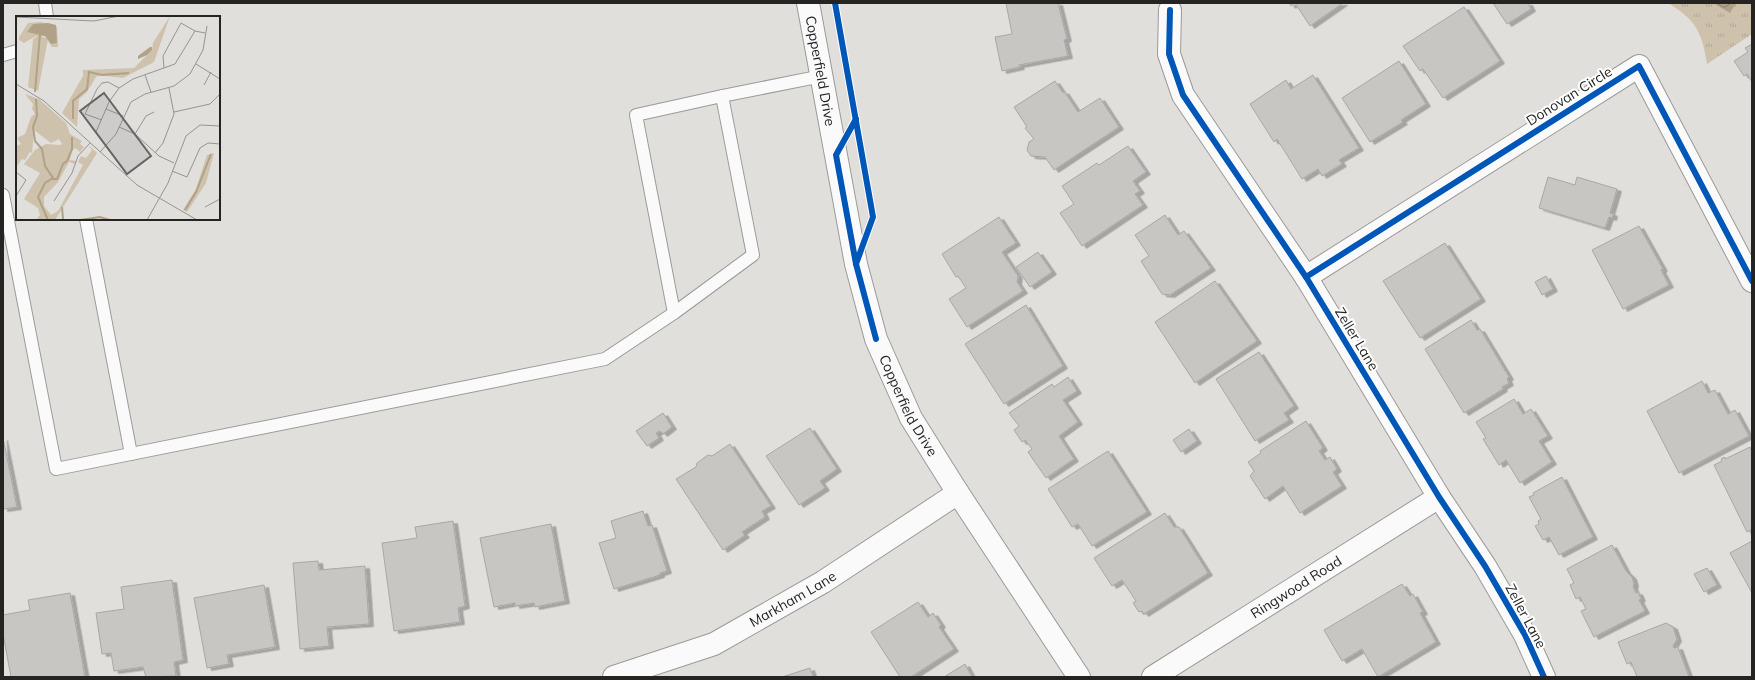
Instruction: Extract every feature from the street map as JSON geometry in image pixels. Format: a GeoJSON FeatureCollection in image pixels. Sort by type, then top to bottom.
{"type":"FeatureCollection","features":[{"type":"Feature","properties":{"kind":"street","name":"Copperfield Drive"},"geometry":{"type":"LineString","coordinates":[[808,3],[856,264],[876,339],[911,418],[958,493],[1079,677]]}},
{"type":"Feature","properties":{"kind":"street","name":"Zeller Lane"},"geometry":{"type":"LineString","coordinates":[[1170,10],[1169,54],[1182,95],[1306,277],[1439,498],[1485,566],[1525,635],[1544,677]]}},
{"type":"Feature","properties":{"kind":"street","name":"Donovan Circle"},"geometry":{"type":"LineString","coordinates":[[1306,277],[1639,66],[1752,281]]}},
{"type":"Feature","properties":{"kind":"street","name":"Markham Lane"},"geometry":{"type":"LineString","coordinates":[[618,677],[714,644],[823,582],[958,493]]}},
{"type":"Feature","properties":{"kind":"street","name":"Ringwood Road"},"geometry":{"type":"LineString","coordinates":[[1154,677],[1439,498]]}},
{"type":"Feature","properties":{"kind":"lane"},"geometry":{"type":"LineString","coordinates":[[44,3],[47,16]]}},
{"type":"Feature","properties":{"kind":"lane"},"geometry":{"type":"LineString","coordinates":[[3,55],[16,51]]}},
{"type":"Feature","properties":{"kind":"lane"},"geometry":{"type":"LineString","coordinates":[[674,313],[636,115],[822,76]]}},
{"type":"Feature","properties":{"kind":"lane"},"geometry":{"type":"LineString","coordinates":[[3,195],[56,469],[605,359],[674,313],[753,256],[722,96]]}},
{"type":"Feature","properties":{"kind":"lane"},"geometry":{"type":"LineString","coordinates":[[86,220],[131,454]]}},
{"type":"Feature","properties":{"kind":"green space"},"geometry":{"type":"Polygon","coordinates":[[[1668,3],[1752,3],[1752,34],[1707,64],[1703,43],[1696,28],[1685,15],[1668,3]]]}},
{"type":"Feature","properties":{"kind":"water"},"geometry":{"type":"Polygon","coordinates":[[[1713,3],[1736,3],[1730,13],[1713,3]]]}},
{"type":"Feature","properties":{"kind":"building"},"geometry":{"type":"Polygon","coordinates":[[[1006,3],[1058,3],[1067,39],[1064,40],[1068,56],[1019,65],[1020,67],[1002,71],[995,37],[1012,34],[1006,3]]]}},
{"type":"Feature","properties":{"kind":"building"},"geometry":{"type":"Polygon","coordinates":[[[1295,3],[1343,3],[1310,26],[1295,3]]]}},
{"type":"Feature","properties":{"kind":"building"},"geometry":{"type":"Polygon","coordinates":[[[1493,3],[1528,3],[1531,9],[1507,24],[1493,3]]]}},
{"type":"Feature","properties":{"kind":"building"},"geometry":{"type":"Polygon","coordinates":[[[1464,7],[1500,61],[1443,98],[1423,69],[1420,71],[1403,46],[1464,7]]]}},
{"type":"Feature","properties":{"kind":"building"},"geometry":{"type":"Polygon","coordinates":[[[1752,44],[1752,82],[1747,74],[1744,76],[1734,61],[1748,52],[1745,48],[1752,44]]]}},
{"type":"Feature","properties":{"kind":"building"},"geometry":{"type":"Polygon","coordinates":[[[1399,61],[1426,104],[1401,120],[1403,122],[1370,142],[1342,98],[1399,61]]]}},
{"type":"Feature","properties":{"kind":"building"},"geometry":{"type":"Polygon","coordinates":[[[1313,75],[1359,148],[1339,160],[1342,164],[1322,176],[1318,169],[1302,179],[1277,139],[1274,142],[1250,104],[1286,80],[1291,89],[1313,75]]]}},
{"type":"Feature","properties":{"kind":"building"},"geometry":{"type":"Polygon","coordinates":[[[1055,81],[1063,93],[1064,91],[1078,112],[1100,98],[1119,127],[1054,170],[1045,157],[1031,156],[1027,150],[1029,142],[1034,139],[1025,128],[1027,127],[1014,107],[1055,81]]]}},
{"type":"Feature","properties":{"kind":"building"},"geometry":{"type":"Polygon","coordinates":[[[1128,146],[1146,172],[1133,181],[1140,191],[1135,194],[1143,205],[1082,246],[1060,213],[1074,204],[1062,186],[1097,163],[1099,165],[1128,146]]]}},
{"type":"Feature","properties":{"kind":"building"},"geometry":{"type":"Polygon","coordinates":[[[1548,177],[1575,185],[1577,177],[1617,189],[1610,213],[1613,214],[1612,218],[1609,217],[1605,228],[1539,208],[1548,177]]]}},
{"type":"Feature","properties":{"kind":"building"},"geometry":{"type":"Polygon","coordinates":[[[1165,215],[1178,235],[1184,231],[1211,268],[1170,295],[1162,294],[1141,261],[1149,256],[1135,235],[1165,215]]]}},
{"type":"Feature","properties":{"kind":"building"},"geometry":{"type":"Polygon","coordinates":[[[999,217],[1016,243],[1002,252],[1018,276],[1017,282],[1023,291],[967,327],[949,299],[966,288],[958,276],[956,277],[942,254],[999,217]]]}},
{"type":"Feature","properties":{"kind":"building"},"geometry":{"type":"Polygon","coordinates":[[[1639,226],[1663,269],[1661,270],[1669,285],[1623,309],[1592,250],[1639,226]]]}},
{"type":"Feature","properties":{"kind":"building"},"geometry":{"type":"Polygon","coordinates":[[[1445,243],[1481,299],[1420,338],[1383,281],[1445,243]]]}},
{"type":"Feature","properties":{"kind":"building"},"geometry":{"type":"Polygon","coordinates":[[[1038,252],[1052,272],[1030,287],[1016,267],[1038,252]]]}},
{"type":"Feature","properties":{"kind":"building"},"geometry":{"type":"Polygon","coordinates":[[[1546,276],[1553,289],[1542,295],[1535,282],[1546,276]]]}},
{"type":"Feature","properties":{"kind":"building"},"geometry":{"type":"Polygon","coordinates":[[[1215,281],[1257,341],[1195,383],[1155,322],[1215,281]]]}},
{"type":"Feature","properties":{"kind":"building"},"geometry":{"type":"Polygon","coordinates":[[[1026,305],[1063,366],[1004,404],[965,344],[1026,305]]]}},
{"type":"Feature","properties":{"kind":"building"},"geometry":{"type":"Polygon","coordinates":[[[1471,320],[1477,330],[1480,329],[1509,377],[1507,379],[1509,383],[1502,387],[1503,389],[1464,413],[1425,349],[1471,320]]]}},
{"type":"Feature","properties":{"kind":"building"},"geometry":{"type":"Polygon","coordinates":[[[1259,352],[1294,406],[1284,413],[1289,420],[1255,441],[1216,379],[1259,352]]]}},
{"type":"Feature","properties":{"kind":"building"},"geometry":{"type":"Polygon","coordinates":[[[1068,377],[1077,391],[1063,400],[1078,422],[1059,436],[1074,459],[1046,478],[1028,452],[1032,449],[1025,440],[1022,442],[1014,430],[1019,426],[1009,413],[1052,384],[1054,387],[1068,377]]]}},
{"type":"Feature","properties":{"kind":"building"},"geometry":{"type":"Polygon","coordinates":[[[1702,381],[1708,393],[1715,390],[1728,414],[1735,410],[1749,436],[1679,473],[1647,411],[1702,381]]]}},
{"type":"Feature","properties":{"kind":"building"},"geometry":{"type":"Polygon","coordinates":[[[1514,399],[1523,414],[1531,409],[1548,436],[1539,441],[1552,462],[1520,483],[1506,460],[1499,465],[1483,439],[1486,438],[1476,422],[1514,399]]]}},
{"type":"Feature","properties":{"kind":"building"},"geometry":{"type":"Polygon","coordinates":[[[663,413],[672,427],[663,434],[660,431],[656,433],[659,438],[647,446],[636,431],[663,413]]]}},
{"type":"Feature","properties":{"kind":"building"},"geometry":{"type":"Polygon","coordinates":[[[1306,421],[1323,448],[1319,451],[1325,460],[1330,457],[1337,469],[1333,472],[1342,486],[1300,513],[1283,486],[1265,499],[1250,476],[1254,471],[1248,462],[1261,453],[1260,451],[1306,421]]]}},
{"type":"Feature","properties":{"kind":"building"},"geometry":{"type":"Polygon","coordinates":[[[810,428],[837,469],[820,481],[825,488],[799,505],[766,456],[810,428]]]}},
{"type":"Feature","properties":{"kind":"building"},"geometry":{"type":"Polygon","coordinates":[[[1189,429],[1197,441],[1181,452],[1173,440],[1189,429]]]}},
{"type":"Feature","properties":{"kind":"building"},"geometry":{"type":"Polygon","coordinates":[[[3,438],[17,507],[3,509],[3,438]]]}},
{"type":"Feature","properties":{"kind":"building"},"geometry":{"type":"Polygon","coordinates":[[[730,444],[771,506],[762,511],[765,517],[742,532],[745,535],[723,550],[676,479],[696,467],[697,463],[708,455],[712,456],[730,444]]]}},
{"type":"Feature","properties":{"kind":"building"},"geometry":{"type":"Polygon","coordinates":[[[1750,447],[1752,452],[1752,529],[1747,532],[1714,465],[1722,461],[1721,459],[1725,457],[1725,459],[1750,447]]]}},
{"type":"Feature","properties":{"kind":"building"},"geometry":{"type":"Polygon","coordinates":[[[1108,451],[1147,512],[1092,546],[1078,524],[1072,527],[1048,489],[1108,451]]]}},
{"type":"Feature","properties":{"kind":"building"},"geometry":{"type":"Polygon","coordinates":[[[1562,477],[1593,537],[1559,555],[1549,537],[1543,540],[1535,526],[1539,524],[1538,521],[1541,519],[1529,497],[1534,495],[1533,493],[1562,477]]]}},
{"type":"Feature","properties":{"kind":"building"},"geometry":{"type":"Polygon","coordinates":[[[643,511],[648,526],[652,525],[667,571],[660,573],[660,575],[614,589],[599,543],[616,538],[611,521],[643,511]]]}},
{"type":"Feature","properties":{"kind":"building"},"geometry":{"type":"Polygon","coordinates":[[[1165,513],[1174,527],[1179,527],[1208,573],[1144,614],[1142,611],[1139,612],[1133,603],[1136,601],[1122,580],[1112,586],[1094,558],[1165,513]]]}},
{"type":"Feature","properties":{"kind":"building"},"geometry":{"type":"Polygon","coordinates":[[[453,521],[465,606],[458,608],[460,622],[394,631],[382,543],[417,538],[415,527],[453,521]]]}},
{"type":"Feature","properties":{"kind":"building"},"geometry":{"type":"Polygon","coordinates":[[[551,524],[565,601],[535,607],[534,603],[515,606],[515,603],[494,607],[480,538],[551,524]]]}},
{"type":"Feature","properties":{"kind":"building"},"geometry":{"type":"Polygon","coordinates":[[[1752,541],[1752,593],[1730,553],[1752,541]]]}},
{"type":"Feature","properties":{"kind":"building"},"geometry":{"type":"Polygon","coordinates":[[[1612,545],[1626,571],[1632,577],[1634,584],[1633,587],[1636,593],[1638,592],[1641,599],[1639,600],[1645,611],[1594,637],[1581,611],[1586,609],[1580,597],[1576,599],[1570,585],[1574,583],[1567,569],[1612,545]]]}},
{"type":"Feature","properties":{"kind":"building"},"geometry":{"type":"Polygon","coordinates":[[[318,561],[319,570],[365,566],[369,624],[327,627],[329,646],[300,649],[293,563],[318,561]]]}},
{"type":"Feature","properties":{"kind":"building"},"geometry":{"type":"Polygon","coordinates":[[[1707,568],[1717,585],[1704,592],[1694,574],[1707,568]]]}},
{"type":"Feature","properties":{"kind":"building"},"geometry":{"type":"Polygon","coordinates":[[[172,580],[183,660],[174,662],[176,676],[146,677],[143,667],[114,671],[111,653],[102,654],[96,613],[124,609],[121,587],[172,580]]]}},
{"type":"Feature","properties":{"kind":"building"},"geometry":{"type":"Polygon","coordinates":[[[1402,584],[1410,596],[1413,594],[1423,612],[1420,613],[1436,642],[1378,677],[1362,649],[1342,661],[1324,630],[1402,584]]]}},
{"type":"Feature","properties":{"kind":"building"},"geometry":{"type":"Polygon","coordinates":[[[264,585],[275,647],[227,655],[229,664],[207,668],[194,598],[264,585]]]}},
{"type":"Feature","properties":{"kind":"building"},"geometry":{"type":"Polygon","coordinates":[[[70,593],[85,677],[11,677],[3,634],[3,615],[30,610],[28,600],[70,593]]]}},
{"type":"Feature","properties":{"kind":"building"},"geometry":{"type":"Polygon","coordinates":[[[918,602],[928,617],[933,613],[941,625],[939,627],[954,649],[911,677],[900,677],[871,632],[918,602]]]}},
{"type":"Feature","properties":{"kind":"building"},"geometry":{"type":"Polygon","coordinates":[[[1666,623],[1673,627],[1677,639],[1673,646],[1674,648],[1678,647],[1689,677],[1637,677],[1631,662],[1627,664],[1618,642],[1666,623]]]}},
{"type":"Feature","properties":{"kind":"building"},"geometry":{"type":"Polygon","coordinates":[[[965,664],[972,677],[944,677],[965,664]]]}},
{"type":"Feature","properties":{"kind":"building"},"geometry":{"type":"Polygon","coordinates":[[[810,668],[813,677],[782,677],[810,668]]]}},
{"type":"Feature","properties":{"kind":"cycle path"},"geometry":{"type":"LineString","coordinates":[[835,3],[873,217],[856,264]]}},
{"type":"Feature","properties":{"kind":"cycle path"},"geometry":{"type":"LineString","coordinates":[[1170,10],[1169,54],[1183,95],[1306,277],[1439,497],[1485,566],[1525,635],[1544,677]]}},
{"type":"Feature","properties":{"kind":"cycle path"},"geometry":{"type":"LineString","coordinates":[[1306,277],[1639,66],[1752,281]]}},
{"type":"Feature","properties":{"kind":"cycle path"},"geometry":{"type":"LineString","coordinates":[[856,119],[836,155],[856,264],[876,339]]}}]}
